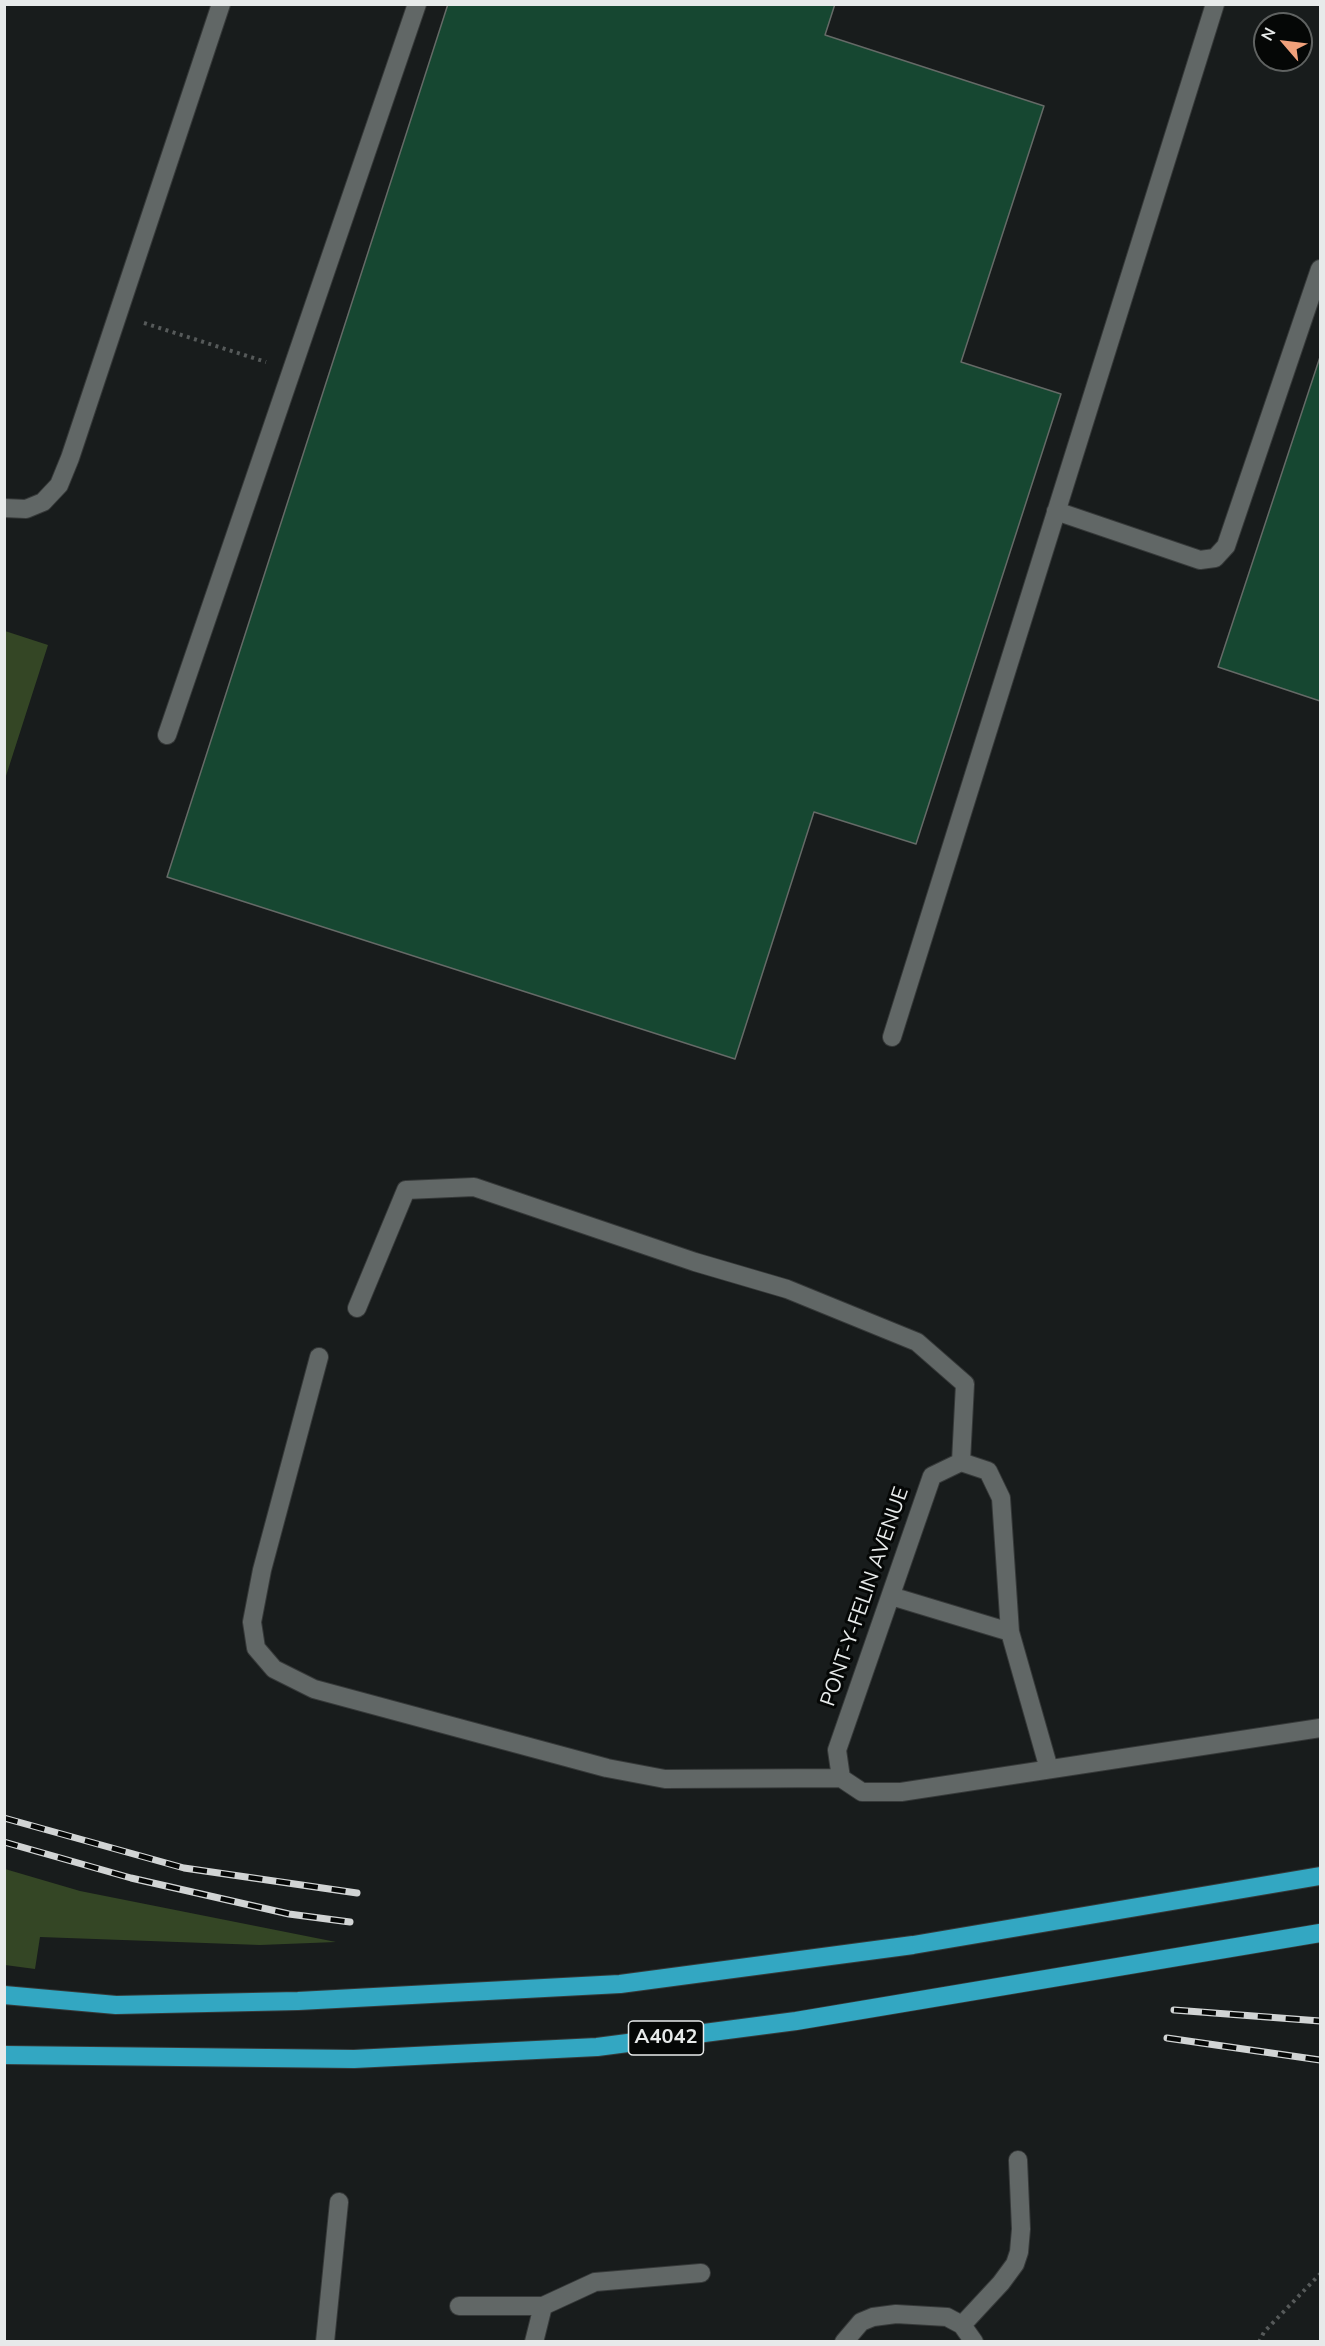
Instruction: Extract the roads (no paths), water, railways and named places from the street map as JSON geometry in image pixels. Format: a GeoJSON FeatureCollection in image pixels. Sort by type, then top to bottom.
{"type":"FeatureCollection","features":[{"type":"Feature","properties":{"kind":"highway"},"geometry":{"type":"LineString","coordinates":[[4,1995],[127,2005],[298,2001],[620,1984],[912,1945],[1320,1876]]}},
{"type":"Feature","properties":{"kind":"highway","name":"A4042"},"geometry":{"type":"LineString","coordinates":[[4,2055],[354,2059],[597,2047],[796,2021],[1320,1933]]}},
{"type":"Feature","properties":{"kind":"street"},"geometry":{"type":"LineString","coordinates":[[4,508],[26,509],[43,502],[59,484],[70,458],[221,4]]}},
{"type":"Feature","properties":{"kind":"street"},"geometry":{"type":"LineString","coordinates":[[167,735],[417,4]]}},
{"type":"Feature","properties":{"kind":"street"},"geometry":{"type":"LineString","coordinates":[[892,1037],[1215,4]]}},
{"type":"Feature","properties":{"kind":"street"},"geometry":{"type":"LineString","coordinates":[[1056,511],[1200,560],[1215,558],[1226,546],[1320,269]]}},
{"type":"Feature","properties":{"kind":"street"},"geometry":{"type":"LineString","coordinates":[[357,1308],[406,1190],[474,1187],[695,1262],[787,1289],[917,1342],[965,1384],[961,1462],[988,1471],[1001,1498],[1010,1632],[1049,1769]]}},
{"type":"Feature","properties":{"kind":"street"},"geometry":{"type":"LineString","coordinates":[[319,1357],[262,1570],[252,1622],[256,1648],[274,1669],[314,1689],[607,1768],[665,1779],[842,1778],[862,1792],[901,1792],[1320,1728]]}},
{"type":"Feature","properties":{"kind":"street","name":"PONT-Y-FELIN AVENUE"},"geometry":{"type":"LineString","coordinates":[[842,1778],[837,1750],[932,1476],[961,1462]]}},
{"type":"Feature","properties":{"kind":"street"},"geometry":{"type":"LineString","coordinates":[[891,1596],[1010,1632]]}},
{"type":"Feature","properties":{"kind":"street"},"geometry":{"type":"LineString","coordinates":[[962,2325],[1001,2283],[1015,2264],[1019,2252],[1021,2229],[1018,2160]]}},
{"type":"Feature","properties":{"kind":"street"},"geometry":{"type":"LineString","coordinates":[[325,2342],[339,2202]]}},
{"type":"Feature","properties":{"kind":"street"},"geometry":{"type":"LineString","coordinates":[[459,2306],[543,2306],[595,2282],[700,2273]]}},
{"type":"Feature","properties":{"kind":"street"},"geometry":{"type":"LineString","coordinates":[[534,2342],[543,2306]]}},
{"type":"Feature","properties":{"kind":"street"},"geometry":{"type":"LineString","coordinates":[[844,2342],[861,2322],[873,2317],[896,2314],[947,2318],[962,2325],[974,2342]]}},
{"type":"Feature","properties":{"kind":"railway"},"geometry":{"type":"LineString","coordinates":[[4,1818],[184,1868],[357,1893]]}},
{"type":"Feature","properties":{"kind":"railway"},"geometry":{"type":"LineString","coordinates":[[4,1842],[131,1878],[289,1914],[350,1922]]}},
{"type":"Feature","properties":{"kind":"railway"},"geometry":{"type":"LineString","coordinates":[[1174,2010],[1320,2021]]}},
{"type":"Feature","properties":{"kind":"railway"},"geometry":{"type":"LineString","coordinates":[[1167,2038],[1320,2060]]}}]}
